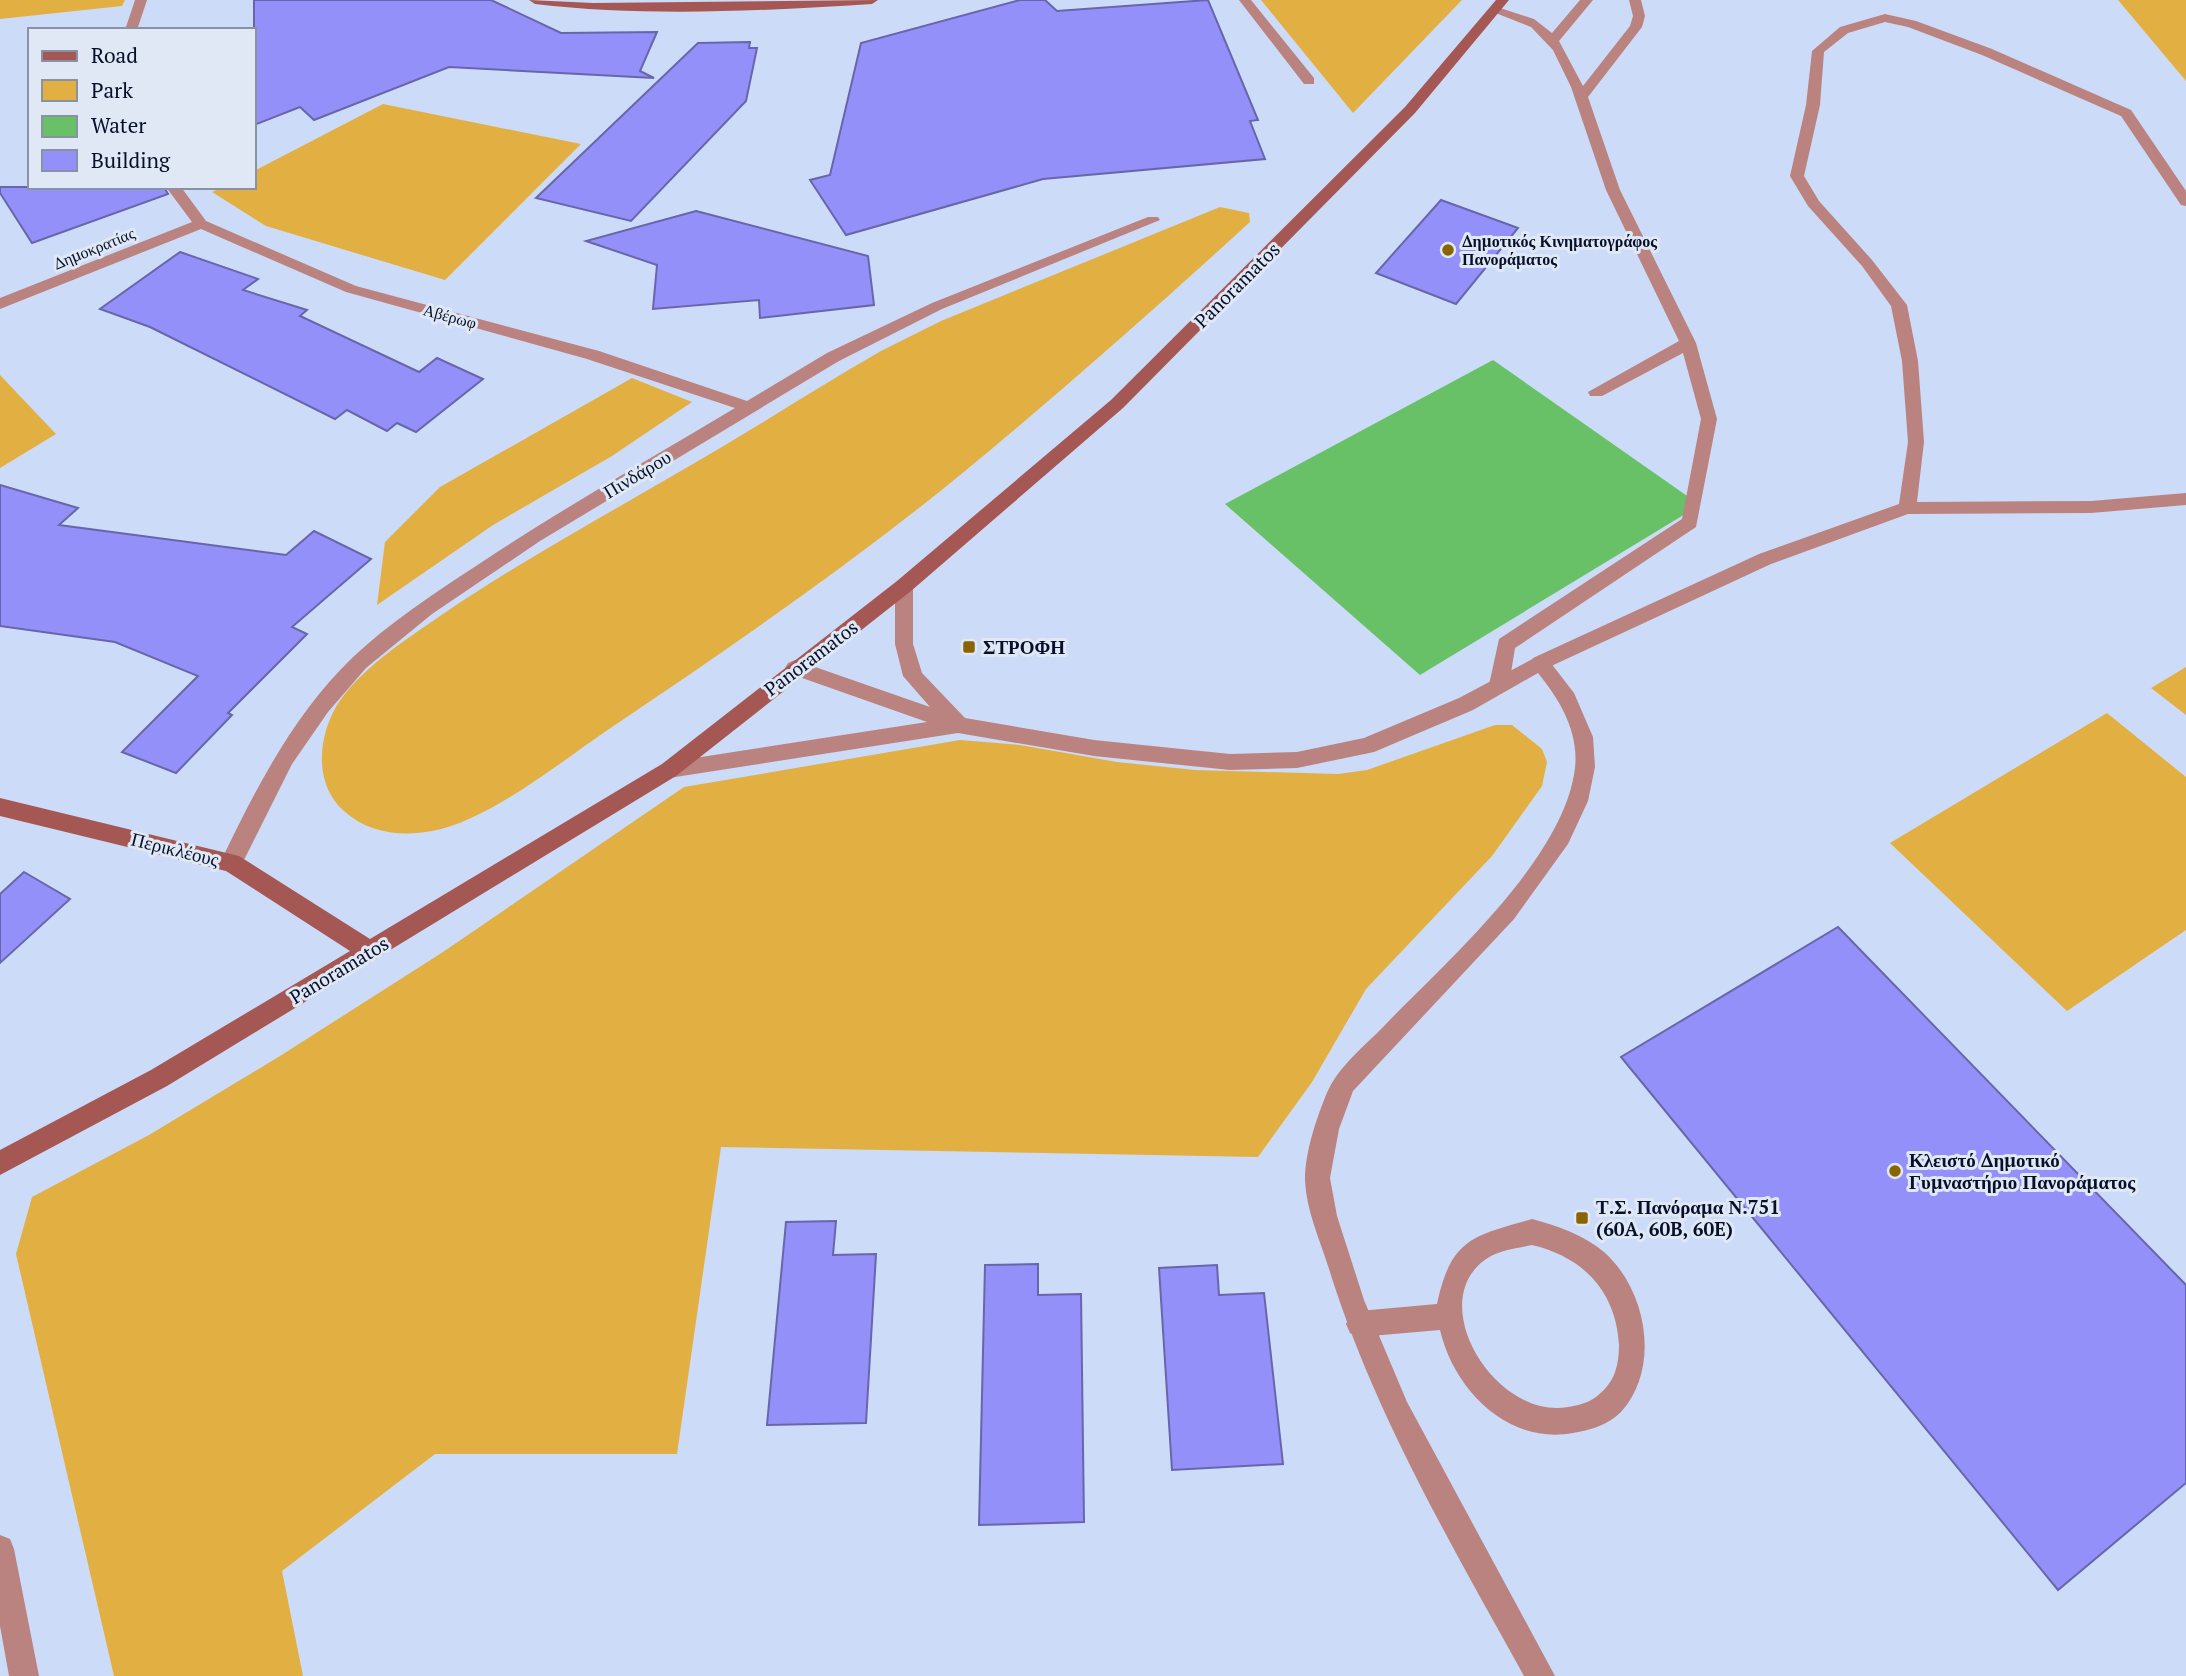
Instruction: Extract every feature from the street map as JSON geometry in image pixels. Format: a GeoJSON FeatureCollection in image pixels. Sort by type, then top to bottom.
{"type":"FeatureCollection","features":[{"type":"Feature","properties":{"kind":"main road"},"geometry":{"type":"LineString","coordinates":[[535,0],[593,7],[872,0]]}},
{"type":"Feature","properties":{"kind":"main road","name":"Panoramatos"},"geometry":{"type":"LineString","coordinates":[[0,1163],[159,1078],[669,770],[795,668],[904,586],[1117,404],[1410,110],[1499,5]]}},
{"type":"Feature","properties":{"kind":"main road","name":"Περικλέους"},"geometry":{"type":"LineString","coordinates":[[0,807],[231,863],[370,951]]}},
{"type":"Feature","properties":{"kind":"street"},"geometry":{"type":"LineString","coordinates":[[132,28],[141,0]]}},
{"type":"Feature","properties":{"kind":"street"},"geometry":{"type":"LineString","coordinates":[[1245,0],[1309,81]]}},
{"type":"Feature","properties":{"kind":"street"},"geometry":{"type":"LineString","coordinates":[[1552,41],[1587,0]]}},
{"type":"Feature","properties":{"kind":"street"},"geometry":{"type":"LineString","coordinates":[[1581,97],[1636,27],[1639,16],[1635,0]]}},
{"type":"Feature","properties":{"kind":"street"},"geometry":{"type":"LineString","coordinates":[[1499,5],[1531,22],[1552,41],[1581,97],[1591,136],[1613,190],[1688,343],[1709,419],[1690,522],[1506,644],[1499,685]]}},
{"type":"Feature","properties":{"kind":"street"},"geometry":{"type":"LineString","coordinates":[[1907,508],[1916,442],[1910,361],[1899,306],[1867,263],[1812,204],[1797,176],[1813,105],[1815,58],[1822,44],[1844,30],[1885,18],[1912,24],[1987,52],[2126,113],[2186,202]]}},
{"type":"Feature","properties":{"kind":"street","name":"Αβέρωφ"},"geometry":{"type":"LineString","coordinates":[[175,189],[201,224],[351,289],[593,355],[748,407]]}},
{"type":"Feature","properties":{"kind":"street","name":"Πινδάρου"},"geometry":{"type":"LineString","coordinates":[[231,863],[271,782],[299,735],[338,685],[368,655],[425,609],[534,536],[748,407],[880,332],[1153,220]]}},
{"type":"Feature","properties":{"kind":"street","name":"Δημοκρατίας"},"geometry":{"type":"LineString","coordinates":[[0,304],[201,224]]}},
{"type":"Feature","properties":{"kind":"street"},"geometry":{"type":"LineString","coordinates":[[1597,393],[1688,343]]}},
{"type":"Feature","properties":{"kind":"street"},"geometry":{"type":"LineString","coordinates":[[795,668],[959,725],[1094,748],[1230,762],[1297,760],[1367,746],[1466,704],[1540,663],[1765,559],[1907,508],[2091,507],[2186,499]]}},
{"type":"Feature","properties":{"kind":"street"},"geometry":{"type":"LineString","coordinates":[[904,586],[904,644],[913,676],[959,725]]}},
{"type":"Feature","properties":{"kind":"street"},"geometry":{"type":"LineString","coordinates":[[1540,663],[1570,699],[1582,733],[1585,770],[1570,817],[1537,872],[1502,916],[1340,1090],[1317,1171],[1327,1223],[1359,1324],[1397,1410],[1464,1540],[1540,1676]]}},
{"type":"Feature","properties":{"kind":"street"},"geometry":{"type":"LineString","coordinates":[[669,770],[959,725]]}},
{"type":"Feature","properties":{"kind":"street"},"geometry":{"type":"LineString","coordinates":[[1531,1232],[1559,1238],[1586,1254],[1608,1275],[1623,1300],[1631,1328],[1632,1355],[1625,1381],[1611,1402],[1593,1416],[1568,1423],[1544,1423],[1518,1414],[1495,1400],[1475,1381],[1460,1358],[1451,1333],[1450,1316],[1454,1280],[1465,1259],[1483,1243],[1504,1234],[1531,1232]]}},
{"type":"Feature","properties":{"kind":"street"},"geometry":{"type":"LineString","coordinates":[[1359,1324],[1450,1316]]}},
{"type":"Feature","properties":{"kind":"street"},"geometry":{"type":"LineString","coordinates":[[0,1549],[4,1601],[24,1676]]}},
{"type":"Feature","properties":{"kind":"green space"},"geometry":{"type":"Polygon","coordinates":[[[0,0],[125,0],[122,6],[0,19],[0,0]]]}},
{"type":"Feature","properties":{"kind":"green space"},"geometry":{"type":"Polygon","coordinates":[[[1261,0],[1462,0],[1353,113],[1261,0]]]}},
{"type":"Feature","properties":{"kind":"green space"},"geometry":{"type":"Polygon","coordinates":[[[2118,0],[2186,0],[2186,81],[2118,0]]]}},
{"type":"Feature","properties":{"kind":"green space"},"geometry":{"type":"Polygon","coordinates":[[[383,104],[581,144],[445,280],[266,226],[212,192],[218,189],[256,189],[256,170],[383,104]]]}},
{"type":"Feature","properties":{"kind":"green space"},"geometry":{"type":"Polygon","coordinates":[[[1220,207],[1249,213],[1250,222],[1001,441],[836,571],[525,788],[454,825],[409,834],[374,829],[353,818],[334,800],[323,772],[323,742],[327,726],[341,699],[375,663],[472,594],[881,351],[941,321],[1220,207]]]}},
{"type":"Feature","properties":{"kind":"green space"},"geometry":{"type":"Polygon","coordinates":[[[0,375],[56,434],[0,468],[0,375]]]}},
{"type":"Feature","properties":{"kind":"green space"},"geometry":{"type":"Polygon","coordinates":[[[632,378],[692,402],[612,456],[493,525],[377,605],[385,542],[440,487],[632,378]]]}},
{"type":"Feature","properties":{"kind":"green space"},"geometry":{"type":"Polygon","coordinates":[[[2186,667],[2186,715],[2151,688],[2186,667]]]}},
{"type":"Feature","properties":{"kind":"green space"},"geometry":{"type":"Polygon","coordinates":[[[2107,713],[2186,777],[2186,930],[2067,1011],[1890,843],[2107,713]]]}},
{"type":"Feature","properties":{"kind":"green space"},"geometry":{"type":"Polygon","coordinates":[[[1495,725],[1512,725],[1542,749],[1547,762],[1542,786],[1492,856],[1366,989],[1312,1082],[1258,1157],[721,1147],[677,1454],[435,1454],[282,1571],[303,1676],[114,1676],[16,1254],[32,1197],[149,1135],[280,1056],[443,952],[684,787],[960,740],[1020,745],[1117,762],[1195,770],[1338,774],[1367,770],[1495,725]]]}},
{"type":"Feature","properties":{"kind":"water"},"geometry":{"type":"Polygon","coordinates":[[[1493,360],[1700,505],[1420,675],[1225,504],[1493,360]]]}},
{"type":"Feature","properties":{"kind":"building"},"geometry":{"type":"Polygon","coordinates":[[[254,0],[491,0],[561,33],[657,32],[640,71],[654,78],[449,67],[314,120],[300,107],[256,124],[254,0]]]}},
{"type":"Feature","properties":{"kind":"building"},"geometry":{"type":"Polygon","coordinates":[[[1020,0],[1045,0],[1057,11],[1208,0],[1258,120],[1250,121],[1265,159],[1043,179],[846,235],[810,180],[830,175],[861,43],[1020,0]]]}},
{"type":"Feature","properties":{"kind":"building"},"geometry":{"type":"Polygon","coordinates":[[[750,42],[749,48],[757,48],[746,101],[631,221],[536,198],[698,43],[750,42]]]}},
{"type":"Feature","properties":{"kind":"building"},"geometry":{"type":"Polygon","coordinates":[[[0,187],[28,187],[165,189],[168,194],[32,243],[0,193],[0,187]]]}},
{"type":"Feature","properties":{"kind":"building","name":"Δημοτικός Κινηματογράφος Πανοράματος"},"geometry":{"type":"Polygon","coordinates":[[[1441,200],[1518,228],[1456,304],[1376,273],[1441,200]]]}},
{"type":"Feature","properties":{"kind":"building"},"geometry":{"type":"Polygon","coordinates":[[[696,211],[868,256],[874,305],[760,318],[759,300],[653,309],[657,265],[586,241],[696,211]]]}},
{"type":"Feature","properties":{"kind":"building"},"geometry":{"type":"Polygon","coordinates":[[[180,252],[258,279],[243,290],[307,310],[300,316],[419,372],[437,358],[483,379],[416,432],[397,423],[387,431],[347,410],[335,419],[150,327],[100,309],[180,252]]]}},
{"type":"Feature","properties":{"kind":"building"},"geometry":{"type":"Polygon","coordinates":[[[0,485],[78,508],[59,525],[286,555],[314,531],[371,559],[292,627],[307,634],[228,713],[232,715],[176,773],[122,752],[198,676],[115,642],[0,626],[0,485]]]}},
{"type":"Feature","properties":{"kind":"building"},"geometry":{"type":"Polygon","coordinates":[[[24,872],[70,899],[0,963],[0,894],[24,872]]]}},
{"type":"Feature","properties":{"kind":"building","name":"Κλειστό Δημοτικό Γυμναστήριο Πανοράματος"},"geometry":{"type":"Polygon","coordinates":[[[1838,927],[2186,1285],[2186,1483],[2058,1590],[1621,1057],[1838,927]]]}},
{"type":"Feature","properties":{"kind":"building"},"geometry":{"type":"Polygon","coordinates":[[[836,1221],[833,1255],[876,1254],[866,1423],[767,1425],[786,1222],[836,1221]]]}},
{"type":"Feature","properties":{"kind":"building"},"geometry":{"type":"Polygon","coordinates":[[[1038,1264],[1038,1295],[1081,1294],[1084,1522],[979,1525],[985,1265],[1038,1264]]]}},
{"type":"Feature","properties":{"kind":"building"},"geometry":{"type":"Polygon","coordinates":[[[1217,1265],[1219,1295],[1264,1293],[1283,1464],[1172,1470],[1159,1268],[1217,1265]]]}},
{"type":"Feature","properties":{"kind":"place","name":"Δημοτικός Κινηματογράφος Πανοράματος"},"geometry":{"type":"Point","coordinates":[1448,250]}},
{"type":"Feature","properties":{"kind":"place","name":"ΣΤΡΟΦΗ"},"geometry":{"type":"Point","coordinates":[969,647]}},
{"type":"Feature","properties":{"kind":"place","name":"Κλειστό Δημοτικό Γυμναστήριο Πανοράματος"},"geometry":{"type":"Point","coordinates":[1895,1171]}},
{"type":"Feature","properties":{"kind":"place","name":"Τ.Σ. Πανόραμα Ν.751 (60A, 60B, 60E)"},"geometry":{"type":"Point","coordinates":[1582,1218]}}]}
